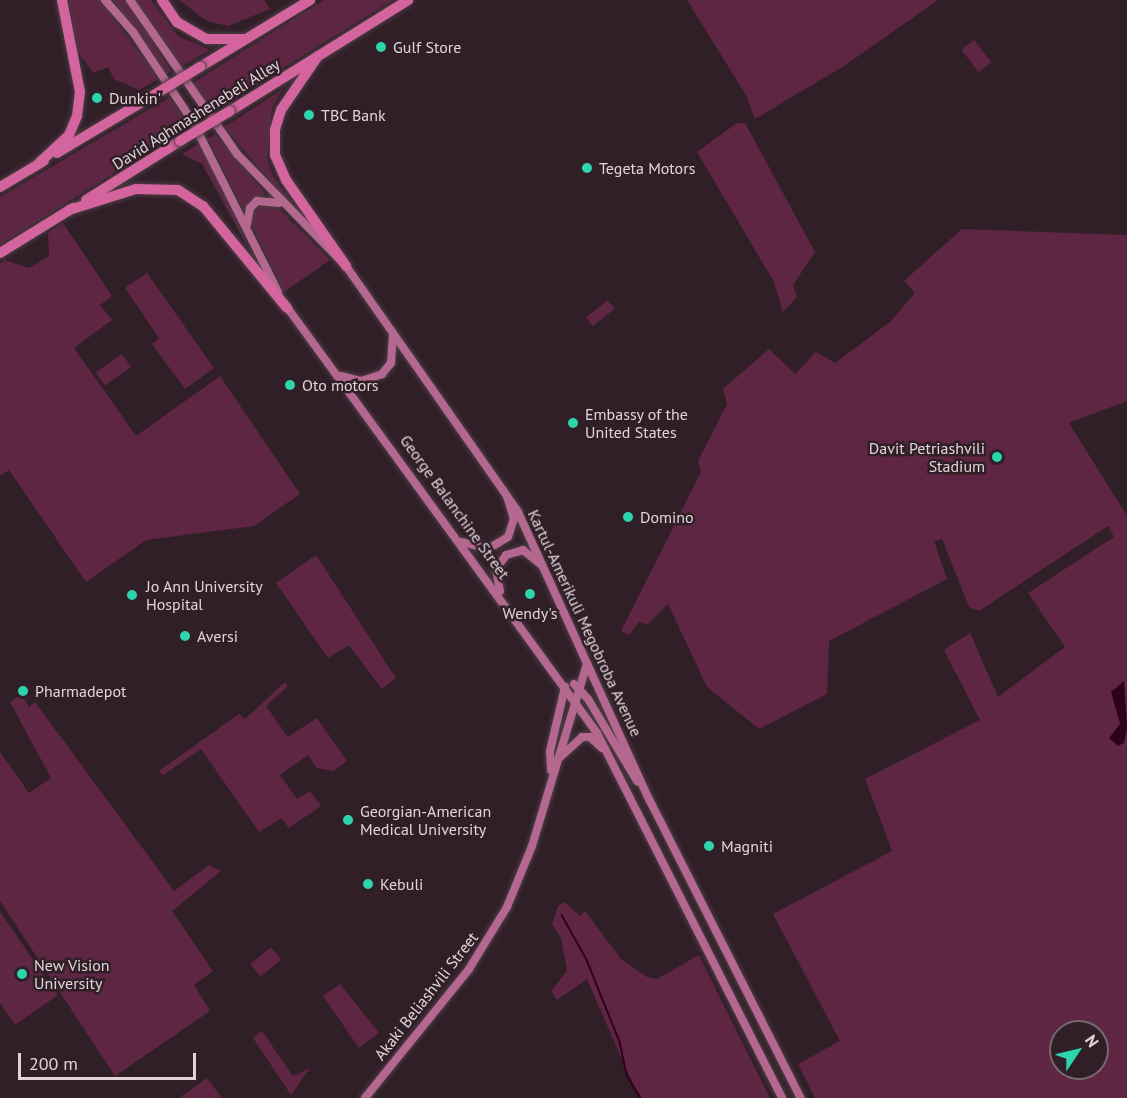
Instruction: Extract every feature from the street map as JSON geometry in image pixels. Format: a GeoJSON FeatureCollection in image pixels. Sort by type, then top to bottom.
{"type":"FeatureCollection","features":[{"type":"Feature","properties":{"kind":"highway"},"geometry":{"type":"LineString","coordinates":[[39,164],[69,135],[77,116],[80,92],[62,0]]}},
{"type":"Feature","properties":{"kind":"highway"},"geometry":{"type":"LineString","coordinates":[[162,0],[177,22],[207,39],[246,39]]}},
{"type":"Feature","properties":{"kind":"highway"},"geometry":{"type":"LineString","coordinates":[[0,187],[310,0]]}},
{"type":"Feature","properties":{"kind":"highway","name":"David Aghmashenebeli Alley"},"geometry":{"type":"LineString","coordinates":[[0,254],[408,0]]}},
{"type":"Feature","properties":{"kind":"highway"},"geometry":{"type":"LineString","coordinates":[[318,56],[281,110],[275,130],[275,155],[286,180],[346,266]]}},
{"type":"Feature","properties":{"kind":"highway"},"geometry":{"type":"LineString","coordinates":[[69,210],[136,189],[178,190],[203,206],[287,308]]}},
{"type":"Feature","properties":{"kind":"main road","name":"George Balanchine Street"},"geometry":{"type":"LineString","coordinates":[[105,0],[164,79],[223,177],[287,308],[501,594],[565,687],[575,697],[610,756],[782,1098]]}},
{"type":"Feature","properties":{"kind":"main road"},"geometry":{"type":"LineString","coordinates":[[130,0],[177,71],[237,154],[282,204],[346,266]]}},
{"type":"Feature","properties":{"kind":"main road"},"geometry":{"type":"LineString","coordinates":[[247,230],[253,204],[267,199],[282,204]]}},
{"type":"Feature","properties":{"kind":"main road","name":"Kartul-Amerikuli Megobroba Avenue"},"geometry":{"type":"LineString","coordinates":[[346,266],[507,495],[544,568],[650,801],[801,1098]]}},
{"type":"Feature","properties":{"kind":"main road"},"geometry":{"type":"LineString","coordinates":[[338,375],[356,381],[382,374],[391,363],[393,333]]}},
{"type":"Feature","properties":{"kind":"main road"},"geometry":{"type":"LineString","coordinates":[[462,542],[488,549],[508,537],[514,519],[507,495]]}},
{"type":"Feature","properties":{"kind":"main road"},"geometry":{"type":"LineString","coordinates":[[501,594],[496,569],[510,552],[528,553],[544,568]]}},
{"type":"Feature","properties":{"kind":"main road","name":"Akaki Beliashvili Street"},"geometry":{"type":"LineString","coordinates":[[365,1098],[493,934],[522,874],[587,664]]}},
{"type":"Feature","properties":{"kind":"main road"},"geometry":{"type":"LineString","coordinates":[[565,687],[578,687],[650,801]]}},
{"type":"Feature","properties":{"kind":"main road","name":"Akaki Beliashvili Street"},"geometry":{"type":"LineString","coordinates":[[552,774],[550,751],[565,687]]}},
{"type":"Feature","properties":{"kind":"main road"},"geometry":{"type":"LineString","coordinates":[[556,764],[568,746],[582,737],[594,739],[610,756]]}},
{"type":"Feature","properties":{"kind":"shaded area"},"geometry":{"type":"Polygon","coordinates":[[[68,0],[100,0],[159,79],[139,90],[114,79],[108,67],[93,73],[78,52],[68,0]]]}},
{"type":"Feature","properties":{"kind":"shaded area"},"geometry":{"type":"Polygon","coordinates":[[[113,0],[126,0],[171,71],[166,74],[113,0]]]}},
{"type":"Feature","properties":{"kind":"shaded area"},"geometry":{"type":"Polygon","coordinates":[[[134,0],[151,0],[178,36],[210,50],[181,67],[134,0]]]}},
{"type":"Feature","properties":{"kind":"shaded area"},"geometry":{"type":"Polygon","coordinates":[[[179,0],[264,0],[270,9],[228,26],[207,21],[179,0]]]}},
{"type":"Feature","properties":{"kind":"shaded area"},"geometry":{"type":"Polygon","coordinates":[[[324,0],[393,0],[211,112],[191,84],[324,0]]]}},
{"type":"Feature","properties":{"kind":"shaded area"},"geometry":{"type":"Polygon","coordinates":[[[687,0],[938,0],[844,66],[755,119],[746,95],[687,0]]]}},
{"type":"Feature","properties":{"kind":"shaded area"},"geometry":{"type":"Polygon","coordinates":[[[974,40],[991,62],[979,72],[961,50],[974,40]]]}},
{"type":"Feature","properties":{"kind":"shaded area"},"geometry":{"type":"Polygon","coordinates":[[[283,89],[272,108],[267,157],[273,176],[299,214],[224,127],[283,89]]]}},
{"type":"Feature","properties":{"kind":"shaded area"},"geometry":{"type":"Polygon","coordinates":[[[170,97],[188,126],[0,245],[0,197],[170,97]]]}},
{"type":"Feature","properties":{"kind":"shaded area"},"geometry":{"type":"Polygon","coordinates":[[[737,123],[745,123],[815,252],[793,285],[797,297],[783,312],[774,282],[697,152],[737,123]]]}},
{"type":"Feature","properties":{"kind":"shaded area"},"geometry":{"type":"Polygon","coordinates":[[[215,134],[265,193],[245,213],[208,139],[215,134]]]}},
{"type":"Feature","properties":{"kind":"shaded area"},"geometry":{"type":"Polygon","coordinates":[[[202,142],[250,251],[202,164],[182,154],[202,142]]]}},
{"type":"Feature","properties":{"kind":"shaded area"},"geometry":{"type":"Polygon","coordinates":[[[256,205],[275,205],[330,260],[284,292],[251,223],[256,205]]]}},
{"type":"Feature","properties":{"kind":"shaded area"},"geometry":{"type":"Polygon","coordinates":[[[63,223],[112,296],[100,305],[112,320],[74,348],[136,436],[220,376],[300,494],[254,526],[146,540],[86,582],[9,470],[0,476],[0,263],[5,260],[29,268],[49,256],[48,233],[63,223]]]}},
{"type":"Feature","properties":{"kind":"shaded area"},"geometry":{"type":"Polygon","coordinates":[[[962,229],[1127,235],[1127,401],[1069,423],[1127,516],[1127,1098],[815,1098],[798,1064],[840,1041],[773,914],[892,851],[865,779],[980,720],[944,650],[970,633],[998,697],[1065,647],[1028,593],[1114,537],[1108,526],[979,611],[969,607],[942,539],[934,541],[947,579],[829,641],[827,694],[759,729],[707,687],[668,604],[647,625],[639,622],[629,635],[621,631],[701,472],[698,461],[727,404],[723,389],[769,349],[795,374],[816,352],[835,363],[890,322],[915,293],[904,281],[962,229]]]}},
{"type":"Feature","properties":{"kind":"shaded area"},"geometry":{"type":"Polygon","coordinates":[[[147,273],[214,368],[185,389],[152,344],[159,338],[125,288],[147,273]]]}},
{"type":"Feature","properties":{"kind":"shaded area"},"geometry":{"type":"Polygon","coordinates":[[[608,300],[615,309],[593,326],[586,317],[608,300]]]}},
{"type":"Feature","properties":{"kind":"shaded area"},"geometry":{"type":"Polygon","coordinates":[[[122,354],[131,367],[105,385],[96,372],[122,354]]]}},
{"type":"Feature","properties":{"kind":"shaded area"},"geometry":{"type":"Polygon","coordinates":[[[316,555],[396,678],[382,689],[349,645],[328,658],[276,583],[316,555]]]}},
{"type":"Feature","properties":{"kind":"shaded area"},"geometry":{"type":"Polygon","coordinates":[[[1124,681],[1127,728],[1124,743],[1118,746],[1109,738],[1120,724],[1111,692],[1124,681]]]}},
{"type":"Feature","properties":{"kind":"shaded area"},"geometry":{"type":"Polygon","coordinates":[[[285,682],[288,686],[266,706],[288,737],[317,718],[347,761],[333,771],[317,768],[308,755],[280,775],[297,799],[310,791],[321,806],[289,828],[282,818],[259,832],[201,749],[163,775],[159,771],[239,714],[245,719],[285,682]]]}},
{"type":"Feature","properties":{"kind":"shaded area"},"geometry":{"type":"Polygon","coordinates":[[[21,694],[29,707],[35,702],[174,891],[209,865],[221,871],[172,911],[213,971],[194,985],[210,1011],[115,1076],[0,901],[0,752],[29,793],[51,778],[10,702],[21,694]]]}},
{"type":"Feature","properties":{"kind":"shaded area"},"geometry":{"type":"Polygon","coordinates":[[[564,902],[580,916],[585,911],[621,959],[647,977],[657,979],[699,955],[770,1098],[639,1098],[587,979],[557,1000],[551,991],[567,971],[561,938],[552,924],[558,906],[564,902]]]}},
{"type":"Feature","properties":{"kind":"shaded area"},"geometry":{"type":"Polygon","coordinates":[[[0,912],[58,995],[15,1025],[0,1003],[0,912]]]}},
{"type":"Feature","properties":{"kind":"shaded area"},"geometry":{"type":"Polygon","coordinates":[[[271,947],[281,959],[261,977],[250,964],[271,947]]]}},
{"type":"Feature","properties":{"kind":"shaded area"},"geometry":{"type":"Polygon","coordinates":[[[340,984],[379,1033],[359,1048],[323,996],[340,984]]]}},
{"type":"Feature","properties":{"kind":"shaded area"},"geometry":{"type":"Polygon","coordinates":[[[262,1031],[293,1076],[310,1068],[291,1095],[253,1038],[262,1031]]]}},
{"type":"Feature","properties":{"kind":"shaded area"},"geometry":{"type":"Polygon","coordinates":[[[207,1078],[222,1098],[179,1098],[207,1078]]]}},
{"type":"Feature","properties":{"kind":"waterway"},"geometry":{"type":"LineString","coordinates":[[562,915],[587,960],[620,1042],[627,1075],[641,1098]]}},
{"type":"Feature","properties":{"kind":"place","name":"Gulf Store"},"geometry":{"type":"Point","coordinates":[381,47]}},
{"type":"Feature","properties":{"kind":"place","name":"Dunkin'"},"geometry":{"type":"Point","coordinates":[97,98]}},
{"type":"Feature","properties":{"kind":"place","name":"TBC Bank"},"geometry":{"type":"Point","coordinates":[309,115]}},
{"type":"Feature","properties":{"kind":"place","name":"Tegeta Motors"},"geometry":{"type":"Point","coordinates":[587,168]}},
{"type":"Feature","properties":{"kind":"place","name":"Oto motors"},"geometry":{"type":"Point","coordinates":[290,385]}},
{"type":"Feature","properties":{"kind":"place","name":"Embassy of the United States"},"geometry":{"type":"Point","coordinates":[573,423]}},
{"type":"Feature","properties":{"kind":"place","name":"Davit Petriashvili Stadium"},"geometry":{"type":"Point","coordinates":[997,457]}},
{"type":"Feature","properties":{"kind":"place","name":"Domino"},"geometry":{"type":"Point","coordinates":[628,517]}},
{"type":"Feature","properties":{"kind":"place","name":"Wendy's"},"geometry":{"type":"Point","coordinates":[530,594]}},
{"type":"Feature","properties":{"kind":"place","name":"Jo Ann University Hospital"},"geometry":{"type":"Point","coordinates":[132,595]}},
{"type":"Feature","properties":{"kind":"place","name":"Aversi"},"geometry":{"type":"Point","coordinates":[185,636]}},
{"type":"Feature","properties":{"kind":"place","name":"Pharmadepot"},"geometry":{"type":"Point","coordinates":[23,691]}},
{"type":"Feature","properties":{"kind":"place","name":"Georgian-American Medical University"},"geometry":{"type":"Point","coordinates":[348,820]}},
{"type":"Feature","properties":{"kind":"place","name":"Magniti"},"geometry":{"type":"Point","coordinates":[709,846]}},
{"type":"Feature","properties":{"kind":"place","name":"Kebuli"},"geometry":{"type":"Point","coordinates":[368,884]}},
{"type":"Feature","properties":{"kind":"place","name":"New Vision University"},"geometry":{"type":"Point","coordinates":[22,974]}}]}
